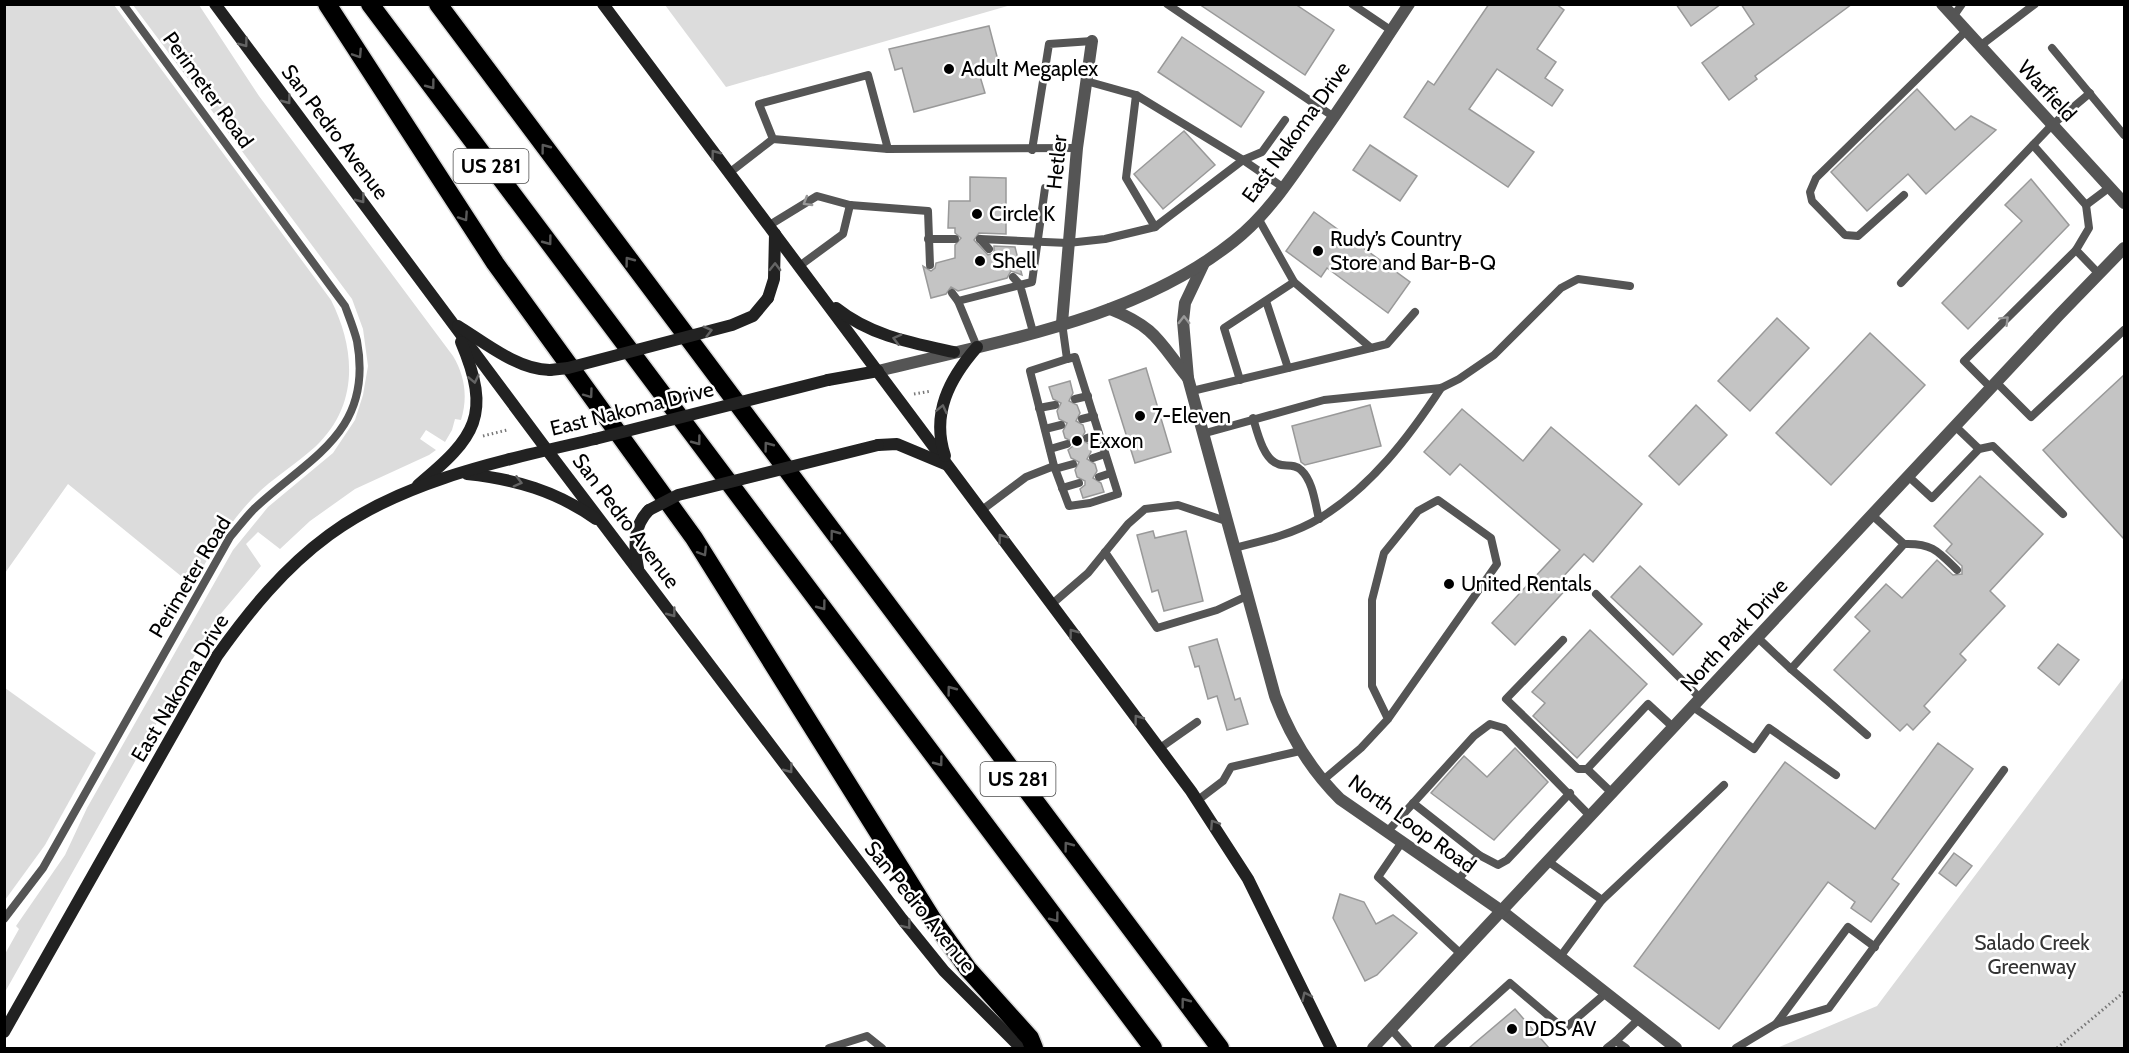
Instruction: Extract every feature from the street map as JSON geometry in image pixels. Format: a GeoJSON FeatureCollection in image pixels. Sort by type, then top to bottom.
{"type":"FeatureCollection","features":[{"type":"Feature","properties":{"kind":"highway"},"geometry":{"type":"LineString","coordinates":[[327,4],[495,263],[694,538],[921,903],[968,969],[1030,1038],[1034,1048]]}},
{"type":"Feature","properties":{"kind":"highway","name":"US 281"},"geometry":{"type":"LineString","coordinates":[[370,4],[1153,1048]]}},
{"type":"Feature","properties":{"kind":"highway","name":"US 281"},"geometry":{"type":"LineString","coordinates":[[438,4],[1220,1048]]}},
{"type":"Feature","properties":{"kind":"main road","name":"San Pedro Avenue"},"geometry":{"type":"LineString","coordinates":[[216,4],[547,450],[923,945],[968,997],[1021,1048]]}},
{"type":"Feature","properties":{"kind":"main road"},"geometry":{"type":"LineString","coordinates":[[603,4],[1197,800],[1248,879],[1331,1048]]}},
{"type":"Feature","properties":{"kind":"main road"},"geometry":{"type":"LineString","coordinates":[[454,324],[522,363],[540,370],[568,368],[732,325],[753,316],[768,298],[774,279],[772,230]]}},
{"type":"Feature","properties":{"kind":"main road"},"geometry":{"type":"LineString","coordinates":[[821,297],[864,328],[895,339],[954,352]]}},
{"type":"Feature","properties":{"kind":"main road"},"geometry":{"type":"LineString","coordinates":[[411,491],[452,456],[466,439],[475,418],[478,405],[475,379],[454,324]]}},
{"type":"Feature","properties":{"kind":"main road"},"geometry":{"type":"LineString","coordinates":[[948,466],[939,428],[942,404],[954,376],[977,347]]}},
{"type":"Feature","properties":{"kind":"main road","name":"East Nakoma Drive"},"geometry":{"type":"LineString","coordinates":[[4,1032],[218,656],[241,621],[268,590],[329,535],[362,514],[411,491],[460,474],[828,380],[878,371]]}},
{"type":"Feature","properties":{"kind":"main road"},"geometry":{"type":"LineString","coordinates":[[639,570],[636,533],[640,521],[649,510],[678,495],[878,445],[897,444],[948,466]]}},
{"type":"Feature","properties":{"kind":"main road"},"geometry":{"type":"LineString","coordinates":[[460,474],[503,478],[548,492],[605,525]]}},
{"type":"Feature","properties":{"kind":"street","name":"East Nakoma Drive"},"geometry":{"type":"LineString","coordinates":[[878,371],[977,347],[1110,309],[1141,297],[1204,263],[1235,241],[1284,188],[1409,4]]}},
{"type":"Feature","properties":{"kind":"street","name":"Warfield"},"geometry":{"type":"LineString","coordinates":[[1942,4],[2124,203]]}},
{"type":"Feature","properties":{"kind":"street","name":"Hetler"},"geometry":{"type":"LineString","coordinates":[[1062,323],[1077,148],[1092,41]]}},
{"type":"Feature","properties":{"kind":"street","name":"North Park Drive"},"geometry":{"type":"LineString","coordinates":[[1373,1048],[1503,912],[1954,426],[2124,248]]}},
{"type":"Feature","properties":{"kind":"street","name":"North Loop Road"},"geometry":{"type":"LineString","coordinates":[[1204,263],[1185,303],[1183,321],[1188,378],[1275,696],[1283,719],[1300,751],[1322,781],[1340,799],[1503,912],[1676,1048]]}},
{"type":"Feature","properties":{"kind":"street","name":"North Loop Road"},"geometry":{"type":"LineString","coordinates":[[1110,309],[1130,317],[1158,336],[1188,378]]}},
{"type":"Feature","properties":{"kind":"lane","name":"Perimeter Road"},"geometry":{"type":"LineString","coordinates":[[4,920],[43,868],[230,537],[253,510],[309,465],[336,439],[352,407],[359,377],[357,341],[345,306],[123,4]]}},
{"type":"Feature","properties":{"kind":"lane"},"geometry":{"type":"LineString","coordinates":[[1167,4],[1334,117]]}},
{"type":"Feature","properties":{"kind":"lane"},"geometry":{"type":"LineString","coordinates":[[1352,4],[1392,31]]}},
{"type":"Feature","properties":{"kind":"lane"},"geometry":{"type":"LineString","coordinates":[[1953,17],[1962,4]]}},
{"type":"Feature","properties":{"kind":"lane"},"geometry":{"type":"LineString","coordinates":[[1980,46],[2035,4]]}},
{"type":"Feature","properties":{"kind":"lane"},"geometry":{"type":"LineString","coordinates":[[1904,195],[1858,236],[1845,235],[1812,201],[1810,192],[1816,178],[1966,31]]}},
{"type":"Feature","properties":{"kind":"lane"},"geometry":{"type":"LineString","coordinates":[[1032,150],[1049,44],[1092,41]]}},
{"type":"Feature","properties":{"kind":"lane"},"geometry":{"type":"LineString","coordinates":[[2052,48],[2124,135]]}},
{"type":"Feature","properties":{"kind":"lane"},"geometry":{"type":"LineString","coordinates":[[773,139],[759,104],[868,75],[888,149]]}},
{"type":"Feature","properties":{"kind":"lane"},"geometry":{"type":"LineString","coordinates":[[1086,81],[1136,94],[1284,188]]}},
{"type":"Feature","properties":{"kind":"lane"},"geometry":{"type":"LineString","coordinates":[[1901,283],[2052,125],[2090,93]]}},
{"type":"Feature","properties":{"kind":"lane"},"geometry":{"type":"LineString","coordinates":[[1136,94],[1126,178],[1155,227]]}},
{"type":"Feature","properties":{"kind":"lane"},"geometry":{"type":"LineString","coordinates":[[989,249],[980,239],[1068,243],[1105,239],[1155,227],[1243,160],[1262,152],[1285,120]]}},
{"type":"Feature","properties":{"kind":"lane"},"geometry":{"type":"LineString","coordinates":[[729,172],[773,139],[888,149],[1077,148]]}},
{"type":"Feature","properties":{"kind":"lane"},"geometry":{"type":"LineString","coordinates":[[2033,145],[2086,205],[2089,228],[2076,250],[1964,361],[2031,417],[2124,330]]}},
{"type":"Feature","properties":{"kind":"lane"},"geometry":{"type":"LineString","coordinates":[[2086,205],[2110,187]]}},
{"type":"Feature","properties":{"kind":"lane"},"geometry":{"type":"LineString","coordinates":[[958,301],[1032,282],[1045,188]]}},
{"type":"Feature","properties":{"kind":"lane"},"geometry":{"type":"LineString","coordinates":[[772,230],[817,196],[850,205],[928,211],[930,264]]}},
{"type":"Feature","properties":{"kind":"lane"},"geometry":{"type":"LineString","coordinates":[[798,267],[843,234],[850,205]]}},
{"type":"Feature","properties":{"kind":"lane"},"geometry":{"type":"LineString","coordinates":[[1258,218],[1294,282],[1371,348]]}},
{"type":"Feature","properties":{"kind":"lane"},"geometry":{"type":"LineString","coordinates":[[928,239],[955,239]]}},
{"type":"Feature","properties":{"kind":"lane"},"geometry":{"type":"LineString","coordinates":[[2076,250],[2099,274]]}},
{"type":"Feature","properties":{"kind":"lane"},"geometry":{"type":"LineString","coordinates":[[1013,277],[1020,285],[1033,332]]}},
{"type":"Feature","properties":{"kind":"lane"},"geometry":{"type":"LineString","coordinates":[[1202,434],[1324,400],[1441,388],[1459,379],[1494,355],[1561,288],[1578,279],[1630,286]]}},
{"type":"Feature","properties":{"kind":"lane"},"geometry":{"type":"LineString","coordinates":[[1239,380],[1224,328],[1294,282]]}},
{"type":"Feature","properties":{"kind":"lane"},"geometry":{"type":"LineString","coordinates":[[952,293],[958,301],[977,347]]}},
{"type":"Feature","properties":{"kind":"lane"},"geometry":{"type":"LineString","coordinates":[[1266,301],[1288,368]]}},
{"type":"Feature","properties":{"kind":"lane"},"geometry":{"type":"LineString","coordinates":[[1192,391],[1387,344],[1415,312]]}},
{"type":"Feature","properties":{"kind":"lane"},"geometry":{"type":"LineString","coordinates":[[1062,323],[1067,359]]}},
{"type":"Feature","properties":{"kind":"lane"},"geometry":{"type":"LineString","coordinates":[[1075,357],[1118,494],[1090,503],[1069,506],[1054,468],[1030,371],[1067,359],[1075,357]]}},
{"type":"Feature","properties":{"kind":"lane"},"geometry":{"type":"LineString","coordinates":[[1234,548],[1271,539],[1319,519],[1360,488],[1405,439],[1441,388]]}},
{"type":"Feature","properties":{"kind":"lane"},"geometry":{"type":"LineString","coordinates":[[1075,399],[1088,396]]}},
{"type":"Feature","properties":{"kind":"lane"},"geometry":{"type":"LineString","coordinates":[[1040,408],[1055,405]]}},
{"type":"Feature","properties":{"kind":"lane"},"geometry":{"type":"LineString","coordinates":[[1082,419],[1094,416]]}},
{"type":"Feature","properties":{"kind":"lane"},"geometry":{"type":"LineString","coordinates":[[1253,418],[1261,443],[1273,460],[1278,464],[1300,469],[1310,484],[1319,519]]}},
{"type":"Feature","properties":{"kind":"lane"},"geometry":{"type":"LineString","coordinates":[[1045,429],[1061,425]]}},
{"type":"Feature","properties":{"kind":"lane"},"geometry":{"type":"LineString","coordinates":[[1954,426],[1979,449]]}},
{"type":"Feature","properties":{"kind":"lane"},"geometry":{"type":"LineString","coordinates":[[1087,438],[1099,434]]}},
{"type":"Feature","properties":{"kind":"lane"},"geometry":{"type":"LineString","coordinates":[[1050,449],[1067,444]]}},
{"type":"Feature","properties":{"kind":"lane"},"geometry":{"type":"LineString","coordinates":[[1908,476],[1932,498],[1979,449],[1993,446],[2063,514]]}},
{"type":"Feature","properties":{"kind":"lane"},"geometry":{"type":"LineString","coordinates":[[1093,458],[1105,454]]}},
{"type":"Feature","properties":{"kind":"lane"},"geometry":{"type":"LineString","coordinates":[[982,510],[1026,477],[1073,464]]}},
{"type":"Feature","properties":{"kind":"lane"},"geometry":{"type":"LineString","coordinates":[[1099,477],[1111,473]]}},
{"type":"Feature","properties":{"kind":"lane"},"geometry":{"type":"LineString","coordinates":[[1062,488],[1079,483]]}},
{"type":"Feature","properties":{"kind":"lane"},"geometry":{"type":"LineString","coordinates":[[1322,781],[1360,748],[1388,719],[1497,564],[1491,538],[1438,500],[1418,512],[1384,553],[1372,600],[1372,686],[1388,719]]}},
{"type":"Feature","properties":{"kind":"lane"},"geometry":{"type":"LineString","coordinates":[[1052,604],[1088,573],[1128,524],[1145,509],[1179,506],[1226,521]]}},
{"type":"Feature","properties":{"kind":"lane"},"geometry":{"type":"LineString","coordinates":[[1872,515],[1904,544]]}},
{"type":"Feature","properties":{"kind":"lane"},"geometry":{"type":"LineString","coordinates":[[1791,669],[1904,544],[1924,543],[1936,550],[1957,570]]}},
{"type":"Feature","properties":{"kind":"lane"},"geometry":{"type":"LineString","coordinates":[[1105,552],[1156,628],[1217,610],[1247,596]]}},
{"type":"Feature","properties":{"kind":"lane"},"geometry":{"type":"LineString","coordinates":[[1596,594],[1697,703],[1754,749],[1769,728],[1836,775]]}},
{"type":"Feature","properties":{"kind":"lane"},"geometry":{"type":"LineString","coordinates":[[1758,638],[1867,735]]}},
{"type":"Feature","properties":{"kind":"lane"},"geometry":{"type":"LineString","coordinates":[[1563,640],[1506,699],[1578,769],[1587,769],[1613,794]]}},
{"type":"Feature","properties":{"kind":"lane"},"geometry":{"type":"LineString","coordinates":[[1587,769],[1648,704],[1674,728]]}},
{"type":"Feature","properties":{"kind":"lane"},"geometry":{"type":"LineString","coordinates":[[1160,748],[1197,722]]}},
{"type":"Feature","properties":{"kind":"lane"},"geometry":{"type":"LineString","coordinates":[[1387,832],[1474,736],[1490,724],[1504,728],[1591,817]]}},
{"type":"Feature","properties":{"kind":"lane"},"geometry":{"type":"LineString","coordinates":[[1197,800],[1223,781],[1231,767],[1300,751]]}},
{"type":"Feature","properties":{"kind":"lane"},"geometry":{"type":"LineString","coordinates":[[1737,1048],[1776,1024],[1829,1008],[2004,770]]}},
{"type":"Feature","properties":{"kind":"lane"},"geometry":{"type":"LineString","coordinates":[[1560,957],[1602,900],[1724,784]]}},
{"type":"Feature","properties":{"kind":"lane"},"geometry":{"type":"LineString","coordinates":[[1413,803],[1479,855],[1498,864],[1507,860],[1570,793]]}},
{"type":"Feature","properties":{"kind":"lane"},"geometry":{"type":"LineString","coordinates":[[1402,842],[1378,877],[1462,955]]}},
{"type":"Feature","properties":{"kind":"lane"},"geometry":{"type":"LineString","coordinates":[[1457,881],[1479,855]]}},
{"type":"Feature","properties":{"kind":"lane"},"geometry":{"type":"LineString","coordinates":[[1549,862],[1602,900]]}},
{"type":"Feature","properties":{"kind":"lane"},"geometry":{"type":"LineString","coordinates":[[1776,1024],[1848,927],[1875,947]]}},
{"type":"Feature","properties":{"kind":"lane"},"geometry":{"type":"LineString","coordinates":[[1438,1048],[1510,983],[1564,1029],[1605,993]]}},
{"type":"Feature","properties":{"kind":"lane"},"geometry":{"type":"LineString","coordinates":[[1607,1048],[1639,1019]]}},
{"type":"Feature","properties":{"kind":"lane"},"geometry":{"type":"LineString","coordinates":[[1391,1029],[1408,1048]]}},
{"type":"Feature","properties":{"kind":"lane"},"geometry":{"type":"LineString","coordinates":[[828,1048],[867,1036],[882,1048]]}},
{"type":"Feature","properties":{"kind":"lane"},"geometry":{"type":"LineString","coordinates":[[1616,1041],[1626,1048]]}},
{"type":"Feature","properties":{"kind":"path"},"geometry":{"type":"LineString","coordinates":[[922,385],[926,391]]}},
{"type":"Feature","properties":{"kind":"path"},"geometry":{"type":"LineString","coordinates":[[913,394],[926,391],[936,392]]}},
{"type":"Feature","properties":{"kind":"path"},"geometry":{"type":"LineString","coordinates":[[482,435],[486,437],[507,430],[508,432]]}},
{"type":"Feature","properties":{"kind":"path"},"geometry":{"type":"LineString","coordinates":[[2057,1048],[2124,992]]}},
{"type":"Feature","properties":{"kind":"green space"},"geometry":{"type":"Polygon","coordinates":[[[5,4],[114,5],[331,300],[339,319],[349,358],[346,396],[340,414],[315,447],[267,485],[243,509],[220,540],[192,585],[68,484],[5,573],[5,4]]]}},
{"type":"Feature","properties":{"kind":"green space"},"geometry":{"type":"Polygon","coordinates":[[[133,5],[199,5],[259,96],[453,356],[463,379],[464,403],[461,420],[455,419],[445,442],[426,430],[420,439],[436,450],[429,455],[355,489],[310,521],[280,549],[258,532],[246,544],[261,566],[213,623],[5,992],[5,954],[19,929],[16,926],[65,855],[87,808],[233,550],[268,507],[333,453],[355,420],[363,395],[368,366],[363,329],[352,299],[133,5]]]}},
{"type":"Feature","properties":{"kind":"green space"},"geometry":{"type":"Polygon","coordinates":[[[665,5],[1011,5],[726,87],[665,5]]]}},
{"type":"Feature","properties":{"kind":"green space","name":"Salado Creek Greenway"},"geometry":{"type":"Polygon","coordinates":[[[2124,677],[2124,1048],[1777,1048],[1877,1006],[2124,677]]]}},
{"type":"Feature","properties":{"kind":"green space"},"geometry":{"type":"Polygon","coordinates":[[[5,688],[96,753],[45,845],[5,900],[5,688]]]}},
{"type":"Feature","properties":{"kind":"building"},"geometry":{"type":"Polygon","coordinates":[[[1199,4],[1295,4],[1334,30],[1305,75],[1199,4]]]}},
{"type":"Feature","properties":{"kind":"building"},"geometry":{"type":"Polygon","coordinates":[[[1489,4],[1556,4],[1564,10],[1537,49],[1556,62],[1545,78],[1563,90],[1552,106],[1497,69],[1469,109],[1534,152],[1508,187],[1404,117],[1428,81],[1434,85],[1489,4]]]}},
{"type":"Feature","properties":{"kind":"building"},"geometry":{"type":"Polygon","coordinates":[[[1676,4],[1721,4],[1691,26],[1676,4]]]}},
{"type":"Feature","properties":{"kind":"building"},"geometry":{"type":"Polygon","coordinates":[[[1741,4],[1852,4],[1755,76],[1757,79],[1729,100],[1702,63],[1754,24],[1741,4]]]}},
{"type":"Feature","properties":{"kind":"building","name":"Adult Megaplex"},"geometry":{"type":"Polygon","coordinates":[[[989,26],[1000,68],[979,73],[985,93],[914,112],[902,68],[895,70],[889,49],[989,26]]]}},
{"type":"Feature","properties":{"kind":"building"},"geometry":{"type":"Polygon","coordinates":[[[1182,37],[1264,92],[1241,127],[1158,72],[1182,37]]]}},
{"type":"Feature","properties":{"kind":"building"},"geometry":{"type":"Polygon","coordinates":[[[1917,89],[1955,130],[1971,116],[1996,130],[1926,194],[1908,174],[1867,211],[1831,172],[1917,89]]]}},
{"type":"Feature","properties":{"kind":"building"},"geometry":{"type":"Polygon","coordinates":[[[1184,131],[1215,165],[1163,209],[1134,174],[1184,131]]]}},
{"type":"Feature","properties":{"kind":"building"},"geometry":{"type":"Polygon","coordinates":[[[1370,145],[1417,176],[1400,201],[1353,170],[1370,145]]]}},
{"type":"Feature","properties":{"kind":"building"},"geometry":{"type":"Polygon","coordinates":[[[970,177],[1006,178],[1006,234],[979,233],[974,240],[988,255],[994,253],[994,246],[1015,247],[1022,275],[1011,271],[1007,278],[958,291],[951,287],[946,294],[931,298],[923,266],[931,271],[935,268],[936,263],[955,258],[955,245],[961,238],[955,233],[955,228],[948,228],[949,201],[970,201],[970,177]]]}},
{"type":"Feature","properties":{"kind":"building"},"geometry":{"type":"Polygon","coordinates":[[[2031,179],[2069,225],[1968,329],[1942,303],[2022,221],[2005,205],[2031,179]]]}},
{"type":"Feature","properties":{"kind":"building"},"geometry":{"type":"Polygon","coordinates":[[[1314,212],[1410,282],[1388,313],[1327,268],[1321,277],[1286,251],[1314,212]]]}},
{"type":"Feature","properties":{"kind":"building"},"geometry":{"type":"Polygon","coordinates":[[[1777,318],[1809,348],[1750,411],[1718,381],[1777,318]]]}},
{"type":"Feature","properties":{"kind":"building"},"geometry":{"type":"Polygon","coordinates":[[[1870,333],[1925,385],[1831,485],[1776,433],[1870,333]]]}},
{"type":"Feature","properties":{"kind":"building","name":"7-Eleven"},"geometry":{"type":"Polygon","coordinates":[[[1146,368],[1171,452],[1135,463],[1109,380],[1146,368]]]}},
{"type":"Feature","properties":{"kind":"building"},"geometry":{"type":"Polygon","coordinates":[[[2124,375],[2124,539],[2043,450],[2124,375]]]}},
{"type":"Feature","properties":{"kind":"building","name":"Exxon"},"geometry":{"type":"Polygon","coordinates":[[[1070,381],[1073,393],[1069,401],[1077,405],[1080,413],[1076,421],[1083,425],[1085,432],[1081,439],[1089,444],[1091,452],[1087,459],[1095,464],[1097,471],[1093,478],[1101,483],[1104,492],[1083,498],[1080,489],[1085,485],[1085,481],[1077,477],[1075,470],[1079,462],[1071,458],[1068,450],[1073,446],[1073,442],[1065,438],[1063,431],[1067,423],[1059,419],[1057,411],[1061,403],[1053,399],[1049,387],[1070,381]]]}},
{"type":"Feature","properties":{"kind":"building"},"geometry":{"type":"Polygon","coordinates":[[[1370,405],[1381,446],[1305,465],[1301,462],[1292,426],[1370,405]]]}},
{"type":"Feature","properties":{"kind":"building"},"geometry":{"type":"Polygon","coordinates":[[[1696,405],[1727,435],[1679,485],[1649,456],[1696,405]]]}},
{"type":"Feature","properties":{"kind":"building"},"geometry":{"type":"Polygon","coordinates":[[[1462,409],[1523,461],[1551,427],[1642,504],[1593,562],[1584,554],[1561,579],[1569,586],[1515,645],[1492,623],[1560,550],[1460,464],[1450,475],[1424,452],[1462,409]]]}},
{"type":"Feature","properties":{"kind":"building"},"geometry":{"type":"Polygon","coordinates":[[[1980,476],[2043,534],[1990,591],[2005,606],[1960,654],[1966,660],[1924,706],[1930,712],[1913,730],[1907,724],[1900,731],[1834,670],[1870,631],[1855,617],[1886,584],[1902,598],[1937,560],[1953,575],[1962,574],[1962,566],[1946,551],[1952,544],[1934,526],[1980,476]]]}},
{"type":"Feature","properties":{"kind":"building"},"geometry":{"type":"Polygon","coordinates":[[[1153,531],[1155,538],[1186,531],[1203,601],[1164,611],[1158,590],[1152,592],[1137,535],[1153,531]]]}},
{"type":"Feature","properties":{"kind":"building"},"geometry":{"type":"Polygon","coordinates":[[[1640,566],[1702,624],[1673,655],[1611,597],[1640,566]]]}},
{"type":"Feature","properties":{"kind":"building"},"geometry":{"type":"Polygon","coordinates":[[[1590,630],[1647,684],[1577,758],[1533,716],[1545,703],[1532,692],[1590,630]]]}},
{"type":"Feature","properties":{"kind":"building"},"geometry":{"type":"Polygon","coordinates":[[[1217,639],[1235,700],[1240,698],[1248,724],[1227,730],[1217,696],[1208,699],[1199,666],[1195,667],[1189,647],[1217,639]]]}},
{"type":"Feature","properties":{"kind":"building"},"geometry":{"type":"Polygon","coordinates":[[[2058,644],[2079,660],[2059,685],[2038,668],[2058,644]]]}},
{"type":"Feature","properties":{"kind":"building"},"geometry":{"type":"Polygon","coordinates":[[[1938,743],[1973,769],[1892,879],[1899,884],[1871,922],[1851,908],[1855,902],[1828,882],[1719,1029],[1634,966],[1785,762],[1875,829],[1938,743]]]}},
{"type":"Feature","properties":{"kind":"building"},"geometry":{"type":"Polygon","coordinates":[[[1515,748],[1548,782],[1494,840],[1431,793],[1464,756],[1487,777],[1515,748]]]}},
{"type":"Feature","properties":{"kind":"building"},"geometry":{"type":"Polygon","coordinates":[[[1954,853],[1972,866],[1956,886],[1939,873],[1954,853]]]}},
{"type":"Feature","properties":{"kind":"building"},"geometry":{"type":"Polygon","coordinates":[[[1340,894],[1364,902],[1376,924],[1393,915],[1417,933],[1377,975],[1365,981],[1333,918],[1340,894]]]}},
{"type":"Feature","properties":{"kind":"building","name":"DDS AV"},"geometry":{"type":"Polygon","coordinates":[[[1515,1009],[1549,1048],[1469,1048],[1515,1009]]]}},
{"type":"Feature","properties":{"kind":"place","name":"Adult Megaplex"},"geometry":{"type":"Point","coordinates":[949,69]}},
{"type":"Feature","properties":{"kind":"place","name":"Circle K"},"geometry":{"type":"Point","coordinates":[977,214]}},
{"type":"Feature","properties":{"kind":"place","name":"Rudy’s Country Store and Bar-B-Q"},"geometry":{"type":"Point","coordinates":[1318,251]}},
{"type":"Feature","properties":{"kind":"place","name":"Shell"},"geometry":{"type":"Point","coordinates":[980,261]}},
{"type":"Feature","properties":{"kind":"place","name":"7-Eleven"},"geometry":{"type":"Point","coordinates":[1140,416]}},
{"type":"Feature","properties":{"kind":"place","name":"Exxon"},"geometry":{"type":"Point","coordinates":[1077,441]}},
{"type":"Feature","properties":{"kind":"place","name":"United Rentals"},"geometry":{"type":"Point","coordinates":[1449,584]}},
{"type":"Feature","properties":{"kind":"place","name":"DDS AV"},"geometry":{"type":"Point","coordinates":[1512,1029]}}]}
